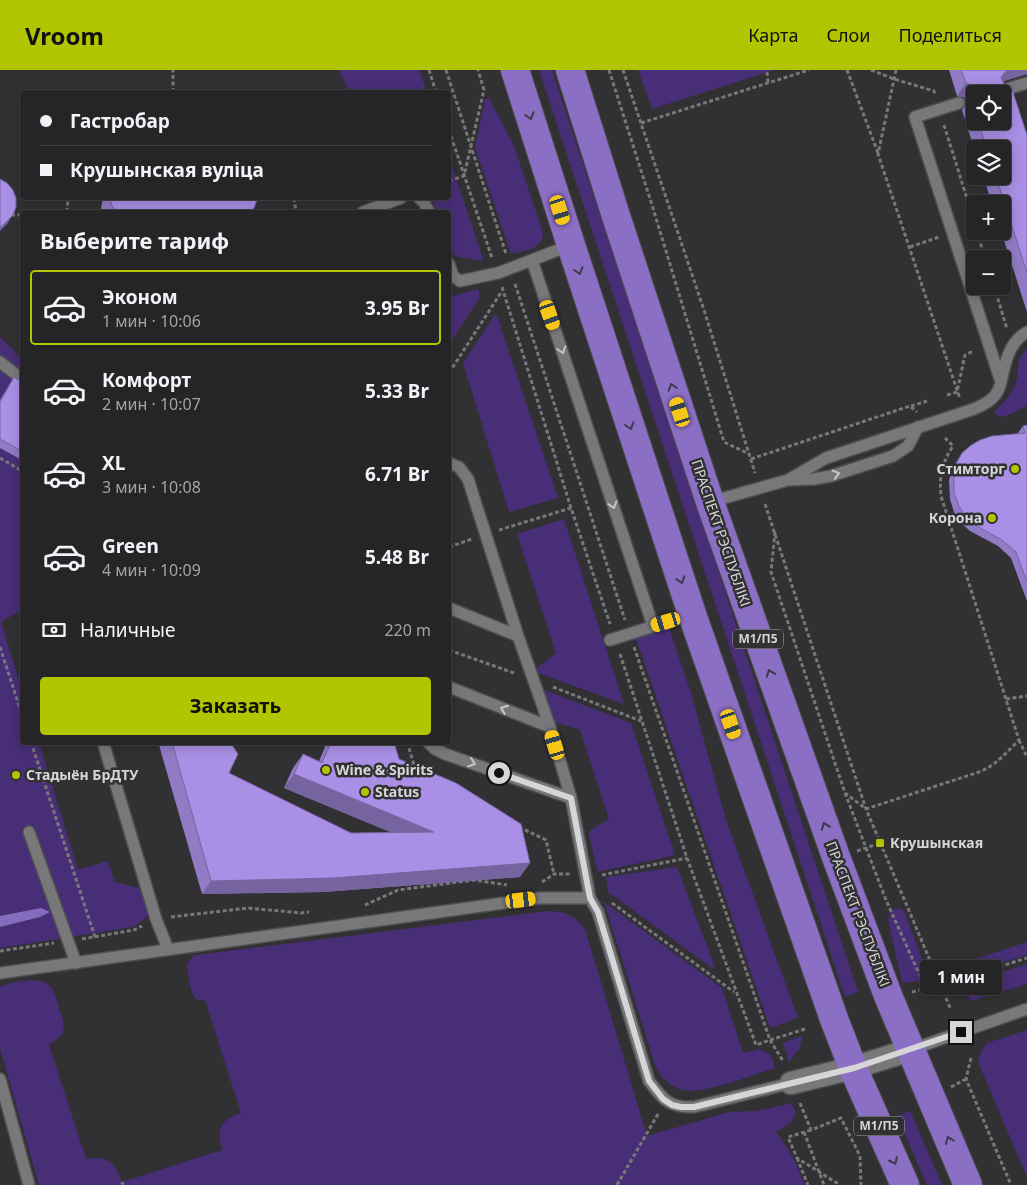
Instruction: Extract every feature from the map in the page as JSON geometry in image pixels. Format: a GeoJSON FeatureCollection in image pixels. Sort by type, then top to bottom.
{"type":"FeatureCollection","features":[{"type":"Feature","properties":{"kind":"highway","name":"М1/П5"},"geometry":{"type":"LineString","coordinates":[[515,70],[692,614],[834,1019],[905,1185]]}},
{"type":"Feature","properties":{"kind":"highway","name":"ПРАСПЕКТ РЭСПУБЛІКІ"},"geometry":{"type":"LineString","coordinates":[[570,70],[710,502],[836,857],[910,1050],[968,1185]]}},
{"type":"Feature","properties":{"kind":"street"},"geometry":{"type":"LineString","coordinates":[[794,1091],[854,1068],[910,1050]]}},
{"type":"Feature","properties":{"kind":"lane"},"geometry":{"type":"LineString","coordinates":[[1011,88],[1027,83]]}},
{"type":"Feature","properties":{"kind":"lane"},"geometry":{"type":"LineString","coordinates":[[959,103],[915,117],[1001,382]]}},
{"type":"Feature","properties":{"kind":"lane"},"geometry":{"type":"LineString","coordinates":[[370,210],[396,200]]}},
{"type":"Feature","properties":{"kind":"lane"},"geometry":{"type":"LineString","coordinates":[[451,269],[454,276],[460,281],[498,273],[571,245]]}},
{"type":"Feature","properties":{"kind":"lane"},"geometry":{"type":"LineString","coordinates":[[532,260],[653,626]]}},
{"type":"Feature","properties":{"kind":"lane"},"geometry":{"type":"LineString","coordinates":[[788,480],[826,458],[919,422],[964,412],[992,400],[1000,389],[1010,351],[1015,342],[1027,332]]}},
{"type":"Feature","properties":{"kind":"lane"},"geometry":{"type":"LineString","coordinates":[[0,362],[20,377]]}},
{"type":"Feature","properties":{"kind":"lane"},"geometry":{"type":"LineString","coordinates":[[710,502],[788,480],[831,476],[893,456],[908,446],[919,422]]}},
{"type":"Feature","properties":{"kind":"lane"},"geometry":{"type":"LineString","coordinates":[[451,464],[459,467],[468,479],[518,636],[550,727],[571,798],[590,898],[598,912],[649,1081],[672,1105],[681,1107],[694,1107],[794,1091]]}},
{"type":"Feature","properties":{"kind":"lane"},"geometry":{"type":"LineString","coordinates":[[451,609],[518,636]]}},
{"type":"Feature","properties":{"kind":"lane"},"geometry":{"type":"LineString","coordinates":[[612,639],[692,614]]}},
{"type":"Feature","properties":{"kind":"lane"},"geometry":{"type":"LineString","coordinates":[[451,689],[550,727]]}},
{"type":"Feature","properties":{"kind":"lane"},"geometry":{"type":"LineString","coordinates":[[104,745],[156,919],[168,949]]}},
{"type":"Feature","properties":{"kind":"lane"},"geometry":{"type":"LineString","coordinates":[[432,745],[445,754],[571,798]]}},
{"type":"Feature","properties":{"kind":"lane"},"geometry":{"type":"LineString","coordinates":[[29,832],[76,963]]}},
{"type":"Feature","properties":{"kind":"lane"},"geometry":{"type":"LineString","coordinates":[[0,973],[540,898],[590,898]]}},
{"type":"Feature","properties":{"kind":"lane"},"geometry":{"type":"LineString","coordinates":[[910,1050],[1027,1009]]}},
{"type":"Feature","properties":{"kind":"lane"},"geometry":{"type":"LineString","coordinates":[[0,1079],[29,1185]]}},
{"type":"Feature","properties":{"kind":"path"},"geometry":{"type":"LineString","coordinates":[[173,70],[173,90]]}},
{"type":"Feature","properties":{"kind":"path"},"geometry":{"type":"LineString","coordinates":[[429,70],[435,90]]}},
{"type":"Feature","properties":{"kind":"path"},"geometry":{"type":"LineString","coordinates":[[446,70],[629,634],[770,1040],[783,1061]]}},
{"type":"Feature","properties":{"kind":"path"},"geometry":{"type":"LineString","coordinates":[[464,176],[484,90],[478,70]]}},
{"type":"Feature","properties":{"kind":"path"},"geometry":{"type":"LineString","coordinates":[[609,70],[724,442],[749,454]]}},
{"type":"Feature","properties":{"kind":"path"},"geometry":{"type":"LineString","coordinates":[[623,70],[704,310],[756,474]]}},
{"type":"Feature","properties":{"kind":"path"},"geometry":{"type":"LineString","coordinates":[[641,123],[809,70]]}},
{"type":"Feature","properties":{"kind":"path"},"geometry":{"type":"LineString","coordinates":[[848,70],[964,412]]}},
{"type":"Feature","properties":{"kind":"path"},"geometry":{"type":"LineString","coordinates":[[871,70],[934,92],[966,195]]}},
{"type":"Feature","properties":{"kind":"path"},"geometry":{"type":"LineString","coordinates":[[878,154],[896,70]]}},
{"type":"Feature","properties":{"kind":"path"},"geometry":{"type":"LineString","coordinates":[[767,71],[768,83]]}},
{"type":"Feature","properties":{"kind":"path"},"geometry":{"type":"LineString","coordinates":[[451,136],[498,273],[612,639],[687,858],[756,1045],[805,1029]]}},
{"type":"Feature","properties":{"kind":"path"},"geometry":{"type":"LineString","coordinates":[[451,180],[464,176]]}},
{"type":"Feature","properties":{"kind":"path"},"geometry":{"type":"LineString","coordinates":[[9,215],[20,215]]}},
{"type":"Feature","properties":{"kind":"path"},"geometry":{"type":"LineString","coordinates":[[451,370],[503,290]]}},
{"type":"Feature","properties":{"kind":"path"},"geometry":{"type":"LineString","coordinates":[[947,395],[957,392]]}},
{"type":"Feature","properties":{"kind":"path"},"geometry":{"type":"LineString","coordinates":[[751,459],[927,401]]}},
{"type":"Feature","properties":{"kind":"path"},"geometry":{"type":"LineString","coordinates":[[910,406],[919,422]]}},
{"type":"Feature","properties":{"kind":"path"},"geometry":{"type":"LineString","coordinates":[[943,436],[953,446],[943,463],[941,496],[1019,740],[1027,757]]}},
{"type":"Feature","properties":{"kind":"path"},"geometry":{"type":"LineString","coordinates":[[0,458],[20,471]]}},
{"type":"Feature","properties":{"kind":"path"},"geometry":{"type":"LineString","coordinates":[[941,472],[951,474]]}},
{"type":"Feature","properties":{"kind":"path"},"geometry":{"type":"LineString","coordinates":[[765,504],[866,809],[952,1010]]}},
{"type":"Feature","properties":{"kind":"path"},"geometry":{"type":"LineString","coordinates":[[451,545],[571,508]]}},
{"type":"Feature","properties":{"kind":"path"},"geometry":{"type":"LineString","coordinates":[[775,532],[771,572],[845,793],[886,900],[926,988]]}},
{"type":"Feature","properties":{"kind":"path"},"geometry":{"type":"LineString","coordinates":[[0,647],[20,709]]}},
{"type":"Feature","properties":{"kind":"path"},"geometry":{"type":"LineString","coordinates":[[1006,699],[1027,696]]}},
{"type":"Feature","properties":{"kind":"path"},"geometry":{"type":"LineString","coordinates":[[866,809],[984,770],[1000,760],[1019,740]]}},
{"type":"Feature","properties":{"kind":"path"},"geometry":{"type":"LineString","coordinates":[[32,745],[95,937]]}},
{"type":"Feature","properties":{"kind":"path"},"geometry":{"type":"LineString","coordinates":[[408,745],[416,773]]}},
{"type":"Feature","properties":{"kind":"path"},"geometry":{"type":"LineString","coordinates":[[845,793],[866,809]]}},
{"type":"Feature","properties":{"kind":"path"},"geometry":{"type":"LineString","coordinates":[[512,824],[546,840],[554,874]]}},
{"type":"Feature","properties":{"kind":"path"},"geometry":{"type":"LineString","coordinates":[[602,883],[600,875],[687,858]]}},
{"type":"Feature","properties":{"kind":"path"},"geometry":{"type":"LineString","coordinates":[[537,885],[554,874],[586,874]]}},
{"type":"Feature","properties":{"kind":"path"},"geometry":{"type":"LineString","coordinates":[[362,906],[398,890],[474,880],[510,885]]}},
{"type":"Feature","properties":{"kind":"path"},"geometry":{"type":"LineString","coordinates":[[607,900],[735,992]]}},
{"type":"Feature","properties":{"kind":"path"},"geometry":{"type":"LineString","coordinates":[[0,951],[134,930],[156,919],[248,908],[301,913],[318,911]]}},
{"type":"Feature","properties":{"kind":"path"},"geometry":{"type":"LineString","coordinates":[[909,992],[940,985],[1027,958]]}},
{"type":"Feature","properties":{"kind":"path"},"geometry":{"type":"LineString","coordinates":[[971,1058],[966,1079],[1012,1185]]}},
{"type":"Feature","properties":{"kind":"path"},"geometry":{"type":"LineString","coordinates":[[949,1088],[966,1079]]}},
{"type":"Feature","properties":{"kind":"path"},"geometry":{"type":"LineString","coordinates":[[794,1091],[811,1130]]}},
{"type":"Feature","properties":{"kind":"path"},"geometry":{"type":"LineString","coordinates":[[617,1185],[666,1100]]}},
{"type":"Feature","properties":{"kind":"path"},"geometry":{"type":"LineString","coordinates":[[808,1185],[788,1137],[841,1118],[860,1156],[861,1185]]}},
{"type":"Feature","properties":{"kind":"path"},"geometry":{"type":"LineString","coordinates":[[804,1132],[824,1185]]}},
{"type":"Feature","properties":{"kind":"path"},"geometry":{"type":"LineString","coordinates":[[797,1158],[840,1185]]}},
{"type":"Feature","properties":{"kind":"shaded area"},"geometry":{"type":"Polygon","coordinates":[[[339,70],[419,70],[426,90],[348,90],[339,70]]]}},
{"type":"Feature","properties":{"kind":"shaded area"},"geometry":{"type":"Polygon","coordinates":[[[539,70],[552,70],[858,992],[845,997],[539,70]]]}},
{"type":"Feature","properties":{"kind":"shaded area"},"geometry":{"type":"Polygon","coordinates":[[[638,70],[774,70],[652,109],[638,70]]]}},
{"type":"Feature","properties":{"kind":"shaded area"},"geometry":{"type":"Polygon","coordinates":[[[489,98],[514,146],[543,233],[542,239],[537,246],[511,254],[475,148],[485,99],[489,98]]]}},
{"type":"Feature","properties":{"kind":"shaded area"},"geometry":{"type":"Polygon","coordinates":[[[451,164],[484,261],[454,256],[451,248],[451,210],[436,210],[432,200],[451,200],[451,164]]]}},
{"type":"Feature","properties":{"kind":"shaded area"},"geometry":{"type":"Polygon","coordinates":[[[478,289],[480,297],[451,342],[451,296],[478,289]]]}},
{"type":"Feature","properties":{"kind":"shaded area"},"geometry":{"type":"Polygon","coordinates":[[[496,313],[558,498],[509,512],[463,363],[496,313]]]}},
{"type":"Feature","properties":{"kind":"shaded area"},"geometry":{"type":"Polygon","coordinates":[[[0,337],[20,357],[20,611],[1,622],[20,684],[20,745],[40,745],[78,870],[108,861],[115,882],[139,888],[147,901],[147,917],[133,927],[0,948],[0,337]]]}},
{"type":"Feature","properties":{"kind":"shaded area"},"geometry":{"type":"Polygon","coordinates":[[[1027,348],[1027,406],[1006,416],[999,417],[994,412],[1014,388],[1020,359],[1027,348]]]}},
{"type":"Feature","properties":{"kind":"shaded area"},"geometry":{"type":"Polygon","coordinates":[[[564,519],[624,704],[538,673],[538,667],[556,653],[517,534],[564,519]]]}},
{"type":"Feature","properties":{"kind":"shaded area"},"geometry":{"type":"Polygon","coordinates":[[[668,625],[691,693],[726,820],[798,1018],[770,1028],[635,636],[668,625]]]}},
{"type":"Feature","properties":{"kind":"shaded area"},"geometry":{"type":"Polygon","coordinates":[[[544,690],[631,723],[675,855],[598,872],[588,832],[609,819],[580,730],[554,722],[544,690]]]}},
{"type":"Feature","properties":{"kind":"shaded area"},"geometry":{"type":"Polygon","coordinates":[[[677,867],[715,967],[712,968],[608,892],[606,877],[677,867]]]}},
{"type":"Feature","properties":{"kind":"shaded area"},"geometry":{"type":"Polygon","coordinates":[[[604,902],[722,988],[743,1053],[760,1049],[771,1055],[775,1068],[703,1090],[682,1090],[670,1084],[656,1068],[604,902]]]}},
{"type":"Feature","properties":{"kind":"shaded area"},"geometry":{"type":"Polygon","coordinates":[[[41,908],[50,912],[40,917],[0,927],[0,916],[41,908]]]}},
{"type":"Feature","properties":{"kind":"shaded area"},"geometry":{"type":"Polygon","coordinates":[[[900,908],[904,911],[927,972],[917,981],[903,982],[901,978],[888,919],[891,910],[900,908]]]}},
{"type":"Feature","properties":{"kind":"shaded area"},"geometry":{"type":"Polygon","coordinates":[[[547,911],[569,915],[577,920],[585,929],[647,1136],[729,1112],[757,1111],[791,1103],[796,1112],[791,1123],[776,1132],[793,1157],[805,1185],[39,1185],[0,1048],[0,987],[18,981],[33,980],[45,983],[52,988],[64,1028],[62,1035],[49,1045],[86,1159],[105,1159],[116,1169],[122,1182],[222,1150],[221,1127],[228,1119],[241,1113],[205,1000],[197,999],[191,988],[187,963],[195,955],[547,911]]]}},
{"type":"Feature","properties":{"kind":"shaded area"},"geometry":{"type":"Polygon","coordinates":[[[1027,942],[1027,955],[953,978],[947,976],[947,971],[951,967],[1027,942]]]}},
{"type":"Feature","properties":{"kind":"shaded area"},"geometry":{"type":"Polygon","coordinates":[[[1027,964],[1027,984],[970,1000],[966,989],[967,983],[1027,964]]]}},
{"type":"Feature","properties":{"kind":"shaded area"},"geometry":{"type":"Polygon","coordinates":[[[1027,1030],[1027,1177],[978,1062],[982,1050],[987,1043],[1027,1030]]]}},
{"type":"Feature","properties":{"kind":"shaded area"},"geometry":{"type":"Polygon","coordinates":[[[803,1035],[800,1048],[789,1062],[783,1043],[803,1035]]]}},
{"type":"Feature","properties":{"kind":"shaded area"},"geometry":{"type":"Polygon","coordinates":[[[910,1111],[942,1185],[927,1185],[897,1116],[910,1111]]]}},
{"type":"Feature","properties":{"kind":"building"},"geometry":{"type":"Polygon","coordinates":[[[961,70],[1008,70],[1001,77],[1004,84],[1008,85],[972,85],[966,83],[961,70]]]}},
{"type":"Feature","properties":{"kind":"building"},"geometry":{"type":"Polygon","coordinates":[[[1011,86],[1027,135],[1027,273],[1011,223],[1011,195],[1002,195],[999,185],[1011,185],[1011,140],[984,140],[981,130],[1011,130],[1011,86]]]}},
{"type":"Feature","properties":{"kind":"building"},"geometry":{"type":"Polygon","coordinates":[[[0,179],[13,190],[16,198],[16,207],[13,215],[0,227],[0,179]]]}},
{"type":"Feature","properties":{"kind":"building"},"geometry":{"type":"Polygon","coordinates":[[[110,200],[257,200],[252,210],[115,210],[110,200]]]}},
{"type":"Feature","properties":{"kind":"building"},"geometry":{"type":"Polygon","coordinates":[[[14,377],[20,381],[20,450],[0,439],[0,402],[14,377]]]}},
{"type":"Feature","properties":{"kind":"building","name":"Корона"},"geometry":{"type":"Polygon","coordinates":[[[1027,425],[1027,582],[1016,552],[1002,540],[975,525],[965,516],[954,493],[954,473],[962,453],[970,446],[992,436],[1025,433],[1023,426],[1027,425]]]}},
{"type":"Feature","properties":{"kind":"building"},"geometry":{"type":"Polygon","coordinates":[[[173,745],[232,745],[238,754],[229,773],[351,833],[434,832],[294,774],[303,754],[322,763],[330,745],[395,745],[399,759],[456,783],[521,824],[530,863],[333,878],[211,881],[173,745]]]}},
{"type":"Feature","properties":{"kind":"place","name":"Стимторг"},"geometry":{"type":"Point","coordinates":[1015,469]}},
{"type":"Feature","properties":{"kind":"place","name":"Корона"},"geometry":{"type":"Point","coordinates":[992,518]}},
{"type":"Feature","properties":{"kind":"place","name":"Wine & Spirits"},"geometry":{"type":"Point","coordinates":[326,770]}},
{"type":"Feature","properties":{"kind":"place","name":"Стадыён БрДТУ"},"geometry":{"type":"Point","coordinates":[16,775]}},
{"type":"Feature","properties":{"kind":"place","name":"Status"},"geometry":{"type":"Point","coordinates":[365,792]}},
{"type":"Feature","properties":{"kind":"place","name":"Крушынская"},"geometry":{"type":"Point","coordinates":[880,843]}},
{"type":"Feature","properties":{"kind":"route"},"geometry":{"type":"LineString","coordinates":[[499,773],[571,798],[590,898],[598,912],[649,1081],[663,1099],[672,1105],[681,1107],[707,1105],[854,1068],[961,1032]]}}]}
